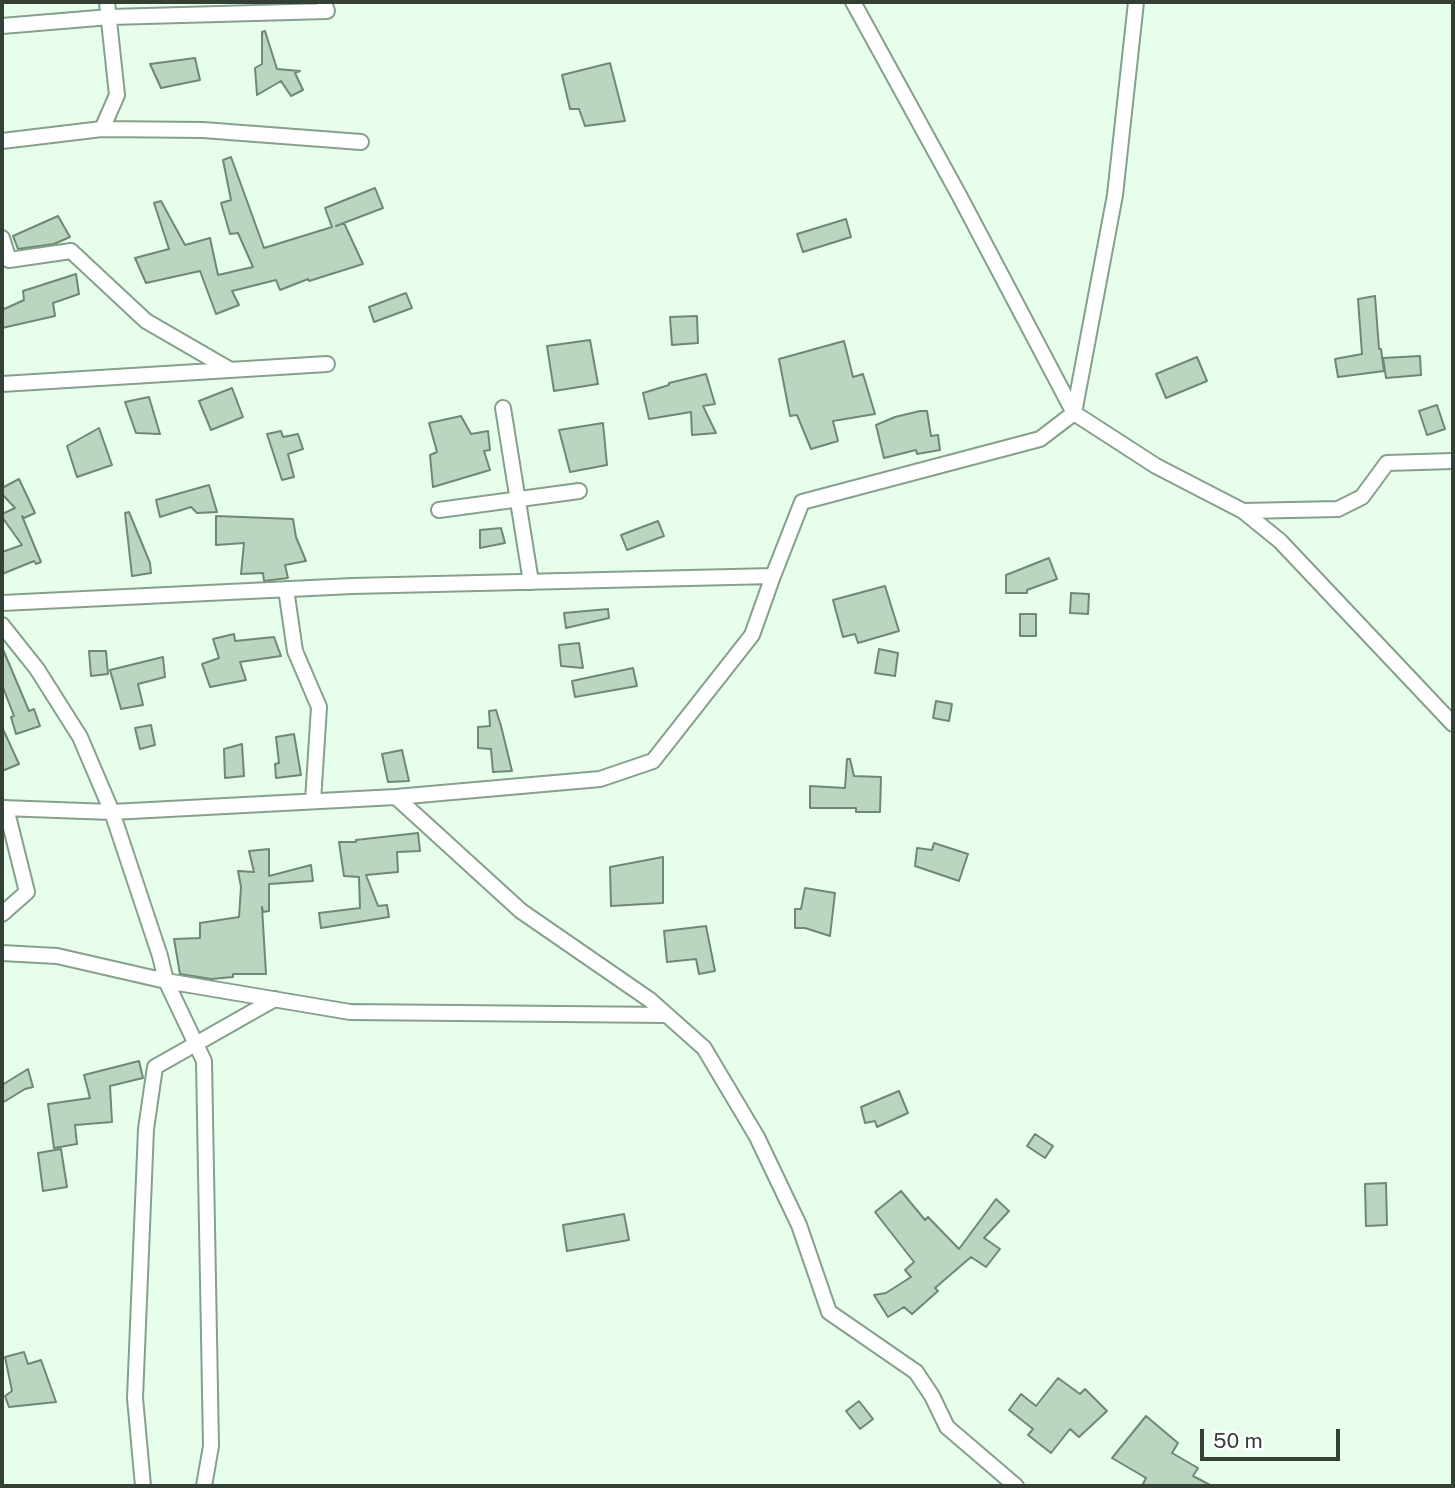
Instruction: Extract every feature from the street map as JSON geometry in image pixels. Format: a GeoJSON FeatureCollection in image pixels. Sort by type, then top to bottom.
{"type":"FeatureCollection","features":[{"type":"Feature","properties":{"kind":"street"},"geometry":{"type":"LineString","coordinates":[[102,129],[117,95],[107,2]]}},
{"type":"Feature","properties":{"kind":"street"},"geometry":{"type":"LineString","coordinates":[[2,26],[110,17],[327,11],[324,2]]}},
{"type":"Feature","properties":{"kind":"street"},"geometry":{"type":"LineString","coordinates":[[853,2],[1074,413],[1156,466],[1243,511],[1280,541],[1453,724]]}},
{"type":"Feature","properties":{"kind":"street"},"geometry":{"type":"LineString","coordinates":[[2,914],[27,892],[4,808],[112,812],[396,797],[600,779],[653,761],[752,635],[803,502],[1040,439],[1074,413],[1115,195],[1136,2]]}},
{"type":"Feature","properties":{"kind":"street"},"geometry":{"type":"LineString","coordinates":[[2,141],[102,129],[203,130],[361,142]]}},
{"type":"Feature","properties":{"kind":"street"},"geometry":{"type":"LineString","coordinates":[[2,238],[9,260],[71,251],[146,321],[230,370]]}},
{"type":"Feature","properties":{"kind":"street"},"geometry":{"type":"LineString","coordinates":[[2,384],[327,364]]}},
{"type":"Feature","properties":{"kind":"street"},"geometry":{"type":"LineString","coordinates":[[503,408],[531,582]]}},
{"type":"Feature","properties":{"kind":"street"},"geometry":{"type":"LineString","coordinates":[[1243,511],[1338,509],[1362,497],[1387,464],[1453,461]]}},
{"type":"Feature","properties":{"kind":"street"},"geometry":{"type":"LineString","coordinates":[[439,510],[579,491]]}},
{"type":"Feature","properties":{"kind":"street"},"geometry":{"type":"LineString","coordinates":[[2,603],[286,589],[773,576]]}},
{"type":"Feature","properties":{"kind":"street"},"geometry":{"type":"LineString","coordinates":[[286,589],[295,651],[319,706],[313,801]]}},
{"type":"Feature","properties":{"kind":"street"},"geometry":{"type":"LineString","coordinates":[[2,625],[37,668],[80,737],[112,812],[166,981],[204,1061],[211,1446],[204,1486]]}},
{"type":"Feature","properties":{"kind":"street"},"geometry":{"type":"LineString","coordinates":[[396,797],[521,911],[650,1000],[704,1048],[757,1137],[799,1225],[829,1312],[916,1372],[932,1396],[947,1427],[1016,1486]]}},
{"type":"Feature","properties":{"kind":"street"},"geometry":{"type":"LineString","coordinates":[[2,953],[57,956],[166,981],[350,1012],[667,1015]]}},
{"type":"Feature","properties":{"kind":"street"},"geometry":{"type":"LineString","coordinates":[[144,1486],[135,1398],[146,1129],[155,1067],[275,999]]}},
{"type":"Feature","properties":{"kind":"building"},"geometry":{"type":"Polygon","coordinates":[[[265,31],[277,69],[300,71],[295,73],[303,90],[291,96],[281,81],[257,95],[255,68],[262,64],[262,32],[265,31]]]}},
{"type":"Feature","properties":{"kind":"building"},"geometry":{"type":"Polygon","coordinates":[[[195,58],[200,80],[161,88],[150,64],[195,58]]]}},
{"type":"Feature","properties":{"kind":"building"},"geometry":{"type":"Polygon","coordinates":[[[610,63],[625,121],[585,126],[579,109],[570,109],[562,75],[610,63]]]}},
{"type":"Feature","properties":{"kind":"building"},"geometry":{"type":"Polygon","coordinates":[[[231,157],[264,248],[332,227],[325,208],[375,188],[383,208],[336,226],[344,223],[363,264],[309,281],[308,279],[280,290],[276,280],[232,291],[239,305],[216,314],[200,271],[146,283],[135,258],[169,249],[154,203],[161,201],[185,245],[210,238],[218,275],[253,267],[238,233],[230,234],[221,203],[231,200],[223,160],[231,157]]]}},
{"type":"Feature","properties":{"kind":"building"},"geometry":{"type":"Polygon","coordinates":[[[58,216],[70,237],[54,244],[18,249],[13,236],[58,216]]]}},
{"type":"Feature","properties":{"kind":"building"},"geometry":{"type":"Polygon","coordinates":[[[846,219],[851,237],[803,252],[797,234],[846,219]]]}},
{"type":"Feature","properties":{"kind":"building"},"geometry":{"type":"Polygon","coordinates":[[[76,274],[79,294],[53,303],[55,316],[2,328],[2,310],[24,300],[23,291],[76,274]]]}},
{"type":"Feature","properties":{"kind":"building"},"geometry":{"type":"Polygon","coordinates":[[[406,293],[412,308],[374,322],[369,307],[406,293]]]}},
{"type":"Feature","properties":{"kind":"building"},"geometry":{"type":"Polygon","coordinates":[[[1375,296],[1379,349],[1384,371],[1338,377],[1335,359],[1362,354],[1358,299],[1375,296]]]}},
{"type":"Feature","properties":{"kind":"building"},"geometry":{"type":"Polygon","coordinates":[[[697,316],[698,343],[672,345],[670,317],[697,316]]]}},
{"type":"Feature","properties":{"kind":"building"},"geometry":{"type":"Polygon","coordinates":[[[590,340],[598,384],[554,391],[547,346],[590,340]]]}},
{"type":"Feature","properties":{"kind":"building"},"geometry":{"type":"Polygon","coordinates":[[[844,341],[853,377],[863,374],[875,414],[833,421],[838,441],[811,449],[797,415],[790,416],[779,359],[844,341]]]}},
{"type":"Feature","properties":{"kind":"building"},"geometry":{"type":"Polygon","coordinates":[[[1420,356],[1421,375],[1386,378],[1383,358],[1420,356]]]}},
{"type":"Feature","properties":{"kind":"building"},"geometry":{"type":"Polygon","coordinates":[[[1197,357],[1207,381],[1166,398],[1156,374],[1197,357]]]}},
{"type":"Feature","properties":{"kind":"building"},"geometry":{"type":"Polygon","coordinates":[[[706,374],[715,404],[703,406],[716,433],[692,435],[691,412],[649,419],[643,393],[706,374]]]}},
{"type":"Feature","properties":{"kind":"building"},"geometry":{"type":"Polygon","coordinates":[[[232,388],[243,417],[211,430],[199,401],[232,388]]]}},
{"type":"Feature","properties":{"kind":"building"},"geometry":{"type":"Polygon","coordinates":[[[149,397],[160,434],[136,433],[125,402],[149,397]]]}},
{"type":"Feature","properties":{"kind":"building"},"geometry":{"type":"Polygon","coordinates":[[[1437,405],[1445,429],[1427,435],[1419,411],[1437,405]]]}},
{"type":"Feature","properties":{"kind":"building"},"geometry":{"type":"Polygon","coordinates":[[[927,411],[931,436],[938,435],[940,450],[917,454],[916,450],[884,458],[876,425],[927,411]]]}},
{"type":"Feature","properties":{"kind":"building"},"geometry":{"type":"Polygon","coordinates":[[[461,416],[471,434],[488,431],[490,450],[484,451],[490,470],[433,487],[430,455],[437,452],[429,423],[461,416]]]}},
{"type":"Feature","properties":{"kind":"building"},"geometry":{"type":"Polygon","coordinates":[[[603,423],[607,465],[570,472],[559,430],[603,423]]]}},
{"type":"Feature","properties":{"kind":"building"},"geometry":{"type":"Polygon","coordinates":[[[99,428],[112,465],[77,477],[67,446],[99,428]]]}},
{"type":"Feature","properties":{"kind":"building"},"geometry":{"type":"Polygon","coordinates":[[[281,431],[283,437],[298,434],[303,449],[288,454],[294,477],[282,480],[267,434],[281,431]]]}},
{"type":"Feature","properties":{"kind":"building"},"geometry":{"type":"Polygon","coordinates":[[[19,479],[35,513],[24,518],[22,516],[41,562],[36,564],[34,561],[2,574],[2,552],[22,545],[2,517],[2,514],[15,508],[2,494],[2,488],[19,479]]]}},
{"type":"Feature","properties":{"kind":"building"},"geometry":{"type":"Polygon","coordinates":[[[209,485],[217,512],[197,513],[191,507],[160,517],[156,500],[209,485]]]}},
{"type":"Feature","properties":{"kind":"building"},"geometry":{"type":"Polygon","coordinates":[[[129,512],[150,563],[151,573],[132,576],[125,513],[129,512]]]}},
{"type":"Feature","properties":{"kind":"building"},"geometry":{"type":"Polygon","coordinates":[[[216,516],[293,519],[296,537],[306,561],[285,565],[288,578],[264,581],[263,573],[241,574],[244,543],[216,545],[216,516]]]}},
{"type":"Feature","properties":{"kind":"building"},"geometry":{"type":"Polygon","coordinates":[[[658,521],[664,536],[627,550],[621,535],[658,521]]]}},
{"type":"Feature","properties":{"kind":"building"},"geometry":{"type":"Polygon","coordinates":[[[501,528],[505,543],[480,548],[480,530],[501,528]]]}},
{"type":"Feature","properties":{"kind":"building"},"geometry":{"type":"Polygon","coordinates":[[[1049,558],[1057,579],[1027,590],[1027,593],[1006,593],[1006,575],[1049,558]]]}},
{"type":"Feature","properties":{"kind":"building"},"geometry":{"type":"Polygon","coordinates":[[[885,586],[899,631],[858,643],[855,634],[843,637],[833,600],[885,586]]]}},
{"type":"Feature","properties":{"kind":"building"},"geometry":{"type":"Polygon","coordinates":[[[1071,593],[1089,594],[1088,614],[1070,613],[1071,593]]]}},
{"type":"Feature","properties":{"kind":"building"},"geometry":{"type":"Polygon","coordinates":[[[608,609],[609,618],[566,628],[564,613],[608,609]]]}},
{"type":"Feature","properties":{"kind":"building"},"geometry":{"type":"Polygon","coordinates":[[[1020,614],[1036,614],[1036,636],[1020,636],[1020,614]]]}},
{"type":"Feature","properties":{"kind":"building"},"geometry":{"type":"Polygon","coordinates":[[[234,634],[235,641],[274,637],[281,656],[240,662],[246,680],[210,687],[202,664],[219,658],[213,639],[234,634]]]}},
{"type":"Feature","properties":{"kind":"building"},"geometry":{"type":"Polygon","coordinates":[[[579,643],[583,668],[561,666],[559,645],[579,643]]]}},
{"type":"Feature","properties":{"kind":"building"},"geometry":{"type":"Polygon","coordinates":[[[2,647],[29,711],[34,709],[40,726],[16,734],[11,717],[14,716],[2,685],[2,647]]]}},
{"type":"Feature","properties":{"kind":"building"},"geometry":{"type":"Polygon","coordinates":[[[879,649],[898,653],[895,676],[875,673],[879,649]]]}},
{"type":"Feature","properties":{"kind":"building"},"geometry":{"type":"Polygon","coordinates":[[[89,651],[106,651],[108,674],[91,676],[89,651]]]}},
{"type":"Feature","properties":{"kind":"building"},"geometry":{"type":"Polygon","coordinates":[[[163,657],[165,677],[138,684],[143,705],[121,709],[110,670],[163,657]]]}},
{"type":"Feature","properties":{"kind":"building"},"geometry":{"type":"Polygon","coordinates":[[[633,668],[637,686],[575,697],[572,681],[633,668]]]}},
{"type":"Feature","properties":{"kind":"building"},"geometry":{"type":"Polygon","coordinates":[[[936,701],[952,704],[949,721],[933,718],[936,701]]]}},
{"type":"Feature","properties":{"kind":"building"},"geometry":{"type":"Polygon","coordinates":[[[496,710],[512,771],[493,772],[491,749],[478,748],[478,727],[490,726],[489,711],[496,710]]]}},
{"type":"Feature","properties":{"kind":"building"},"geometry":{"type":"Polygon","coordinates":[[[151,725],[155,745],[140,749],[135,728],[151,725]]]}},
{"type":"Feature","properties":{"kind":"building"},"geometry":{"type":"Polygon","coordinates":[[[2,727],[19,764],[2,771],[2,727]]]}},
{"type":"Feature","properties":{"kind":"building"},"geometry":{"type":"Polygon","coordinates":[[[294,734],[301,775],[276,778],[275,764],[279,763],[276,737],[294,734]]]}},
{"type":"Feature","properties":{"kind":"building"},"geometry":{"type":"Polygon","coordinates":[[[242,744],[244,776],[225,778],[224,749],[242,744]]]}},
{"type":"Feature","properties":{"kind":"building"},"geometry":{"type":"Polygon","coordinates":[[[402,750],[409,781],[388,782],[382,754],[402,750]]]}},
{"type":"Feature","properties":{"kind":"building"},"geometry":{"type":"Polygon","coordinates":[[[847,759],[850,759],[854,776],[881,777],[880,812],[856,812],[856,808],[810,808],[810,786],[845,788],[847,759]]]}},
{"type":"Feature","properties":{"kind":"building"},"geometry":{"type":"Polygon","coordinates":[[[418,833],[420,851],[397,852],[398,872],[366,875],[378,906],[387,905],[389,917],[321,928],[319,913],[360,908],[359,877],[344,876],[339,842],[418,833]]]}},
{"type":"Feature","properties":{"kind":"building"},"geometry":{"type":"Polygon","coordinates":[[[934,843],[968,854],[959,881],[915,866],[917,848],[932,850],[934,843]]]}},
{"type":"Feature","properties":{"kind":"building"},"geometry":{"type":"Polygon","coordinates":[[[269,849],[269,876],[311,865],[313,881],[269,884],[269,911],[263,912],[262,907],[266,974],[233,974],[233,977],[211,979],[180,974],[174,939],[200,938],[200,923],[239,917],[241,887],[238,871],[254,872],[249,851],[269,849]]]}},
{"type":"Feature","properties":{"kind":"building"},"geometry":{"type":"Polygon","coordinates":[[[663,857],[663,903],[611,906],[610,867],[663,857]]]}},
{"type":"Feature","properties":{"kind":"building"},"geometry":{"type":"Polygon","coordinates":[[[805,888],[835,893],[830,936],[805,928],[795,928],[795,909],[801,909],[805,888]]]}},
{"type":"Feature","properties":{"kind":"building"},"geometry":{"type":"Polygon","coordinates":[[[706,926],[715,971],[699,974],[696,959],[667,962],[664,931],[706,926]]]}},
{"type":"Feature","properties":{"kind":"building"},"geometry":{"type":"Polygon","coordinates":[[[139,1061],[143,1078],[110,1086],[112,1122],[75,1125],[77,1144],[54,1148],[48,1104],[90,1098],[84,1075],[139,1061]]]}},
{"type":"Feature","properties":{"kind":"building"},"geometry":{"type":"Polygon","coordinates":[[[28,1069],[33,1087],[2,1103],[2,1085],[28,1069]]]}},
{"type":"Feature","properties":{"kind":"building"},"geometry":{"type":"Polygon","coordinates":[[[899,1091],[908,1113],[877,1127],[875,1121],[865,1123],[861,1107],[899,1091]]]}},
{"type":"Feature","properties":{"kind":"building"},"geometry":{"type":"Polygon","coordinates":[[[1035,1134],[1053,1146],[1045,1158],[1027,1146],[1035,1134]]]}},
{"type":"Feature","properties":{"kind":"building"},"geometry":{"type":"Polygon","coordinates":[[[61,1149],[67,1187],[43,1191],[38,1153],[61,1149]]]}},
{"type":"Feature","properties":{"kind":"building"},"geometry":{"type":"Polygon","coordinates":[[[1386,1183],[1387,1225],[1366,1226],[1365,1184],[1386,1183]]]}},
{"type":"Feature","properties":{"kind":"building"},"geometry":{"type":"Polygon","coordinates":[[[901,1191],[925,1220],[928,1217],[959,1249],[996,1199],[1009,1211],[984,1238],[1000,1249],[986,1267],[971,1257],[935,1288],[938,1291],[912,1314],[904,1307],[888,1317],[874,1295],[886,1293],[911,1277],[905,1270],[914,1262],[875,1212],[901,1191]]]}},
{"type":"Feature","properties":{"kind":"building"},"geometry":{"type":"Polygon","coordinates":[[[624,1214],[629,1240],[567,1251],[563,1225],[624,1214]]]}},
{"type":"Feature","properties":{"kind":"building"},"geometry":{"type":"Polygon","coordinates":[[[24,1352],[28,1364],[41,1360],[56,1402],[9,1407],[5,1396],[12,1391],[5,1357],[24,1352]]]}},
{"type":"Feature","properties":{"kind":"building"},"geometry":{"type":"Polygon","coordinates":[[[1058,1378],[1080,1394],[1085,1389],[1107,1411],[1079,1437],[1070,1429],[1051,1453],[1028,1435],[1033,1429],[1009,1410],[1021,1394],[1036,1406],[1058,1378]]]}},
{"type":"Feature","properties":{"kind":"building"},"geometry":{"type":"Polygon","coordinates":[[[859,1401],[873,1419],[860,1429],[846,1411],[859,1401]]]}},
{"type":"Feature","properties":{"kind":"building"},"geometry":{"type":"Polygon","coordinates":[[[1146,1416],[1178,1443],[1172,1453],[1198,1468],[1193,1476],[1212,1486],[1142,1486],[1146,1478],[1112,1458],[1146,1416]]]}}]}
